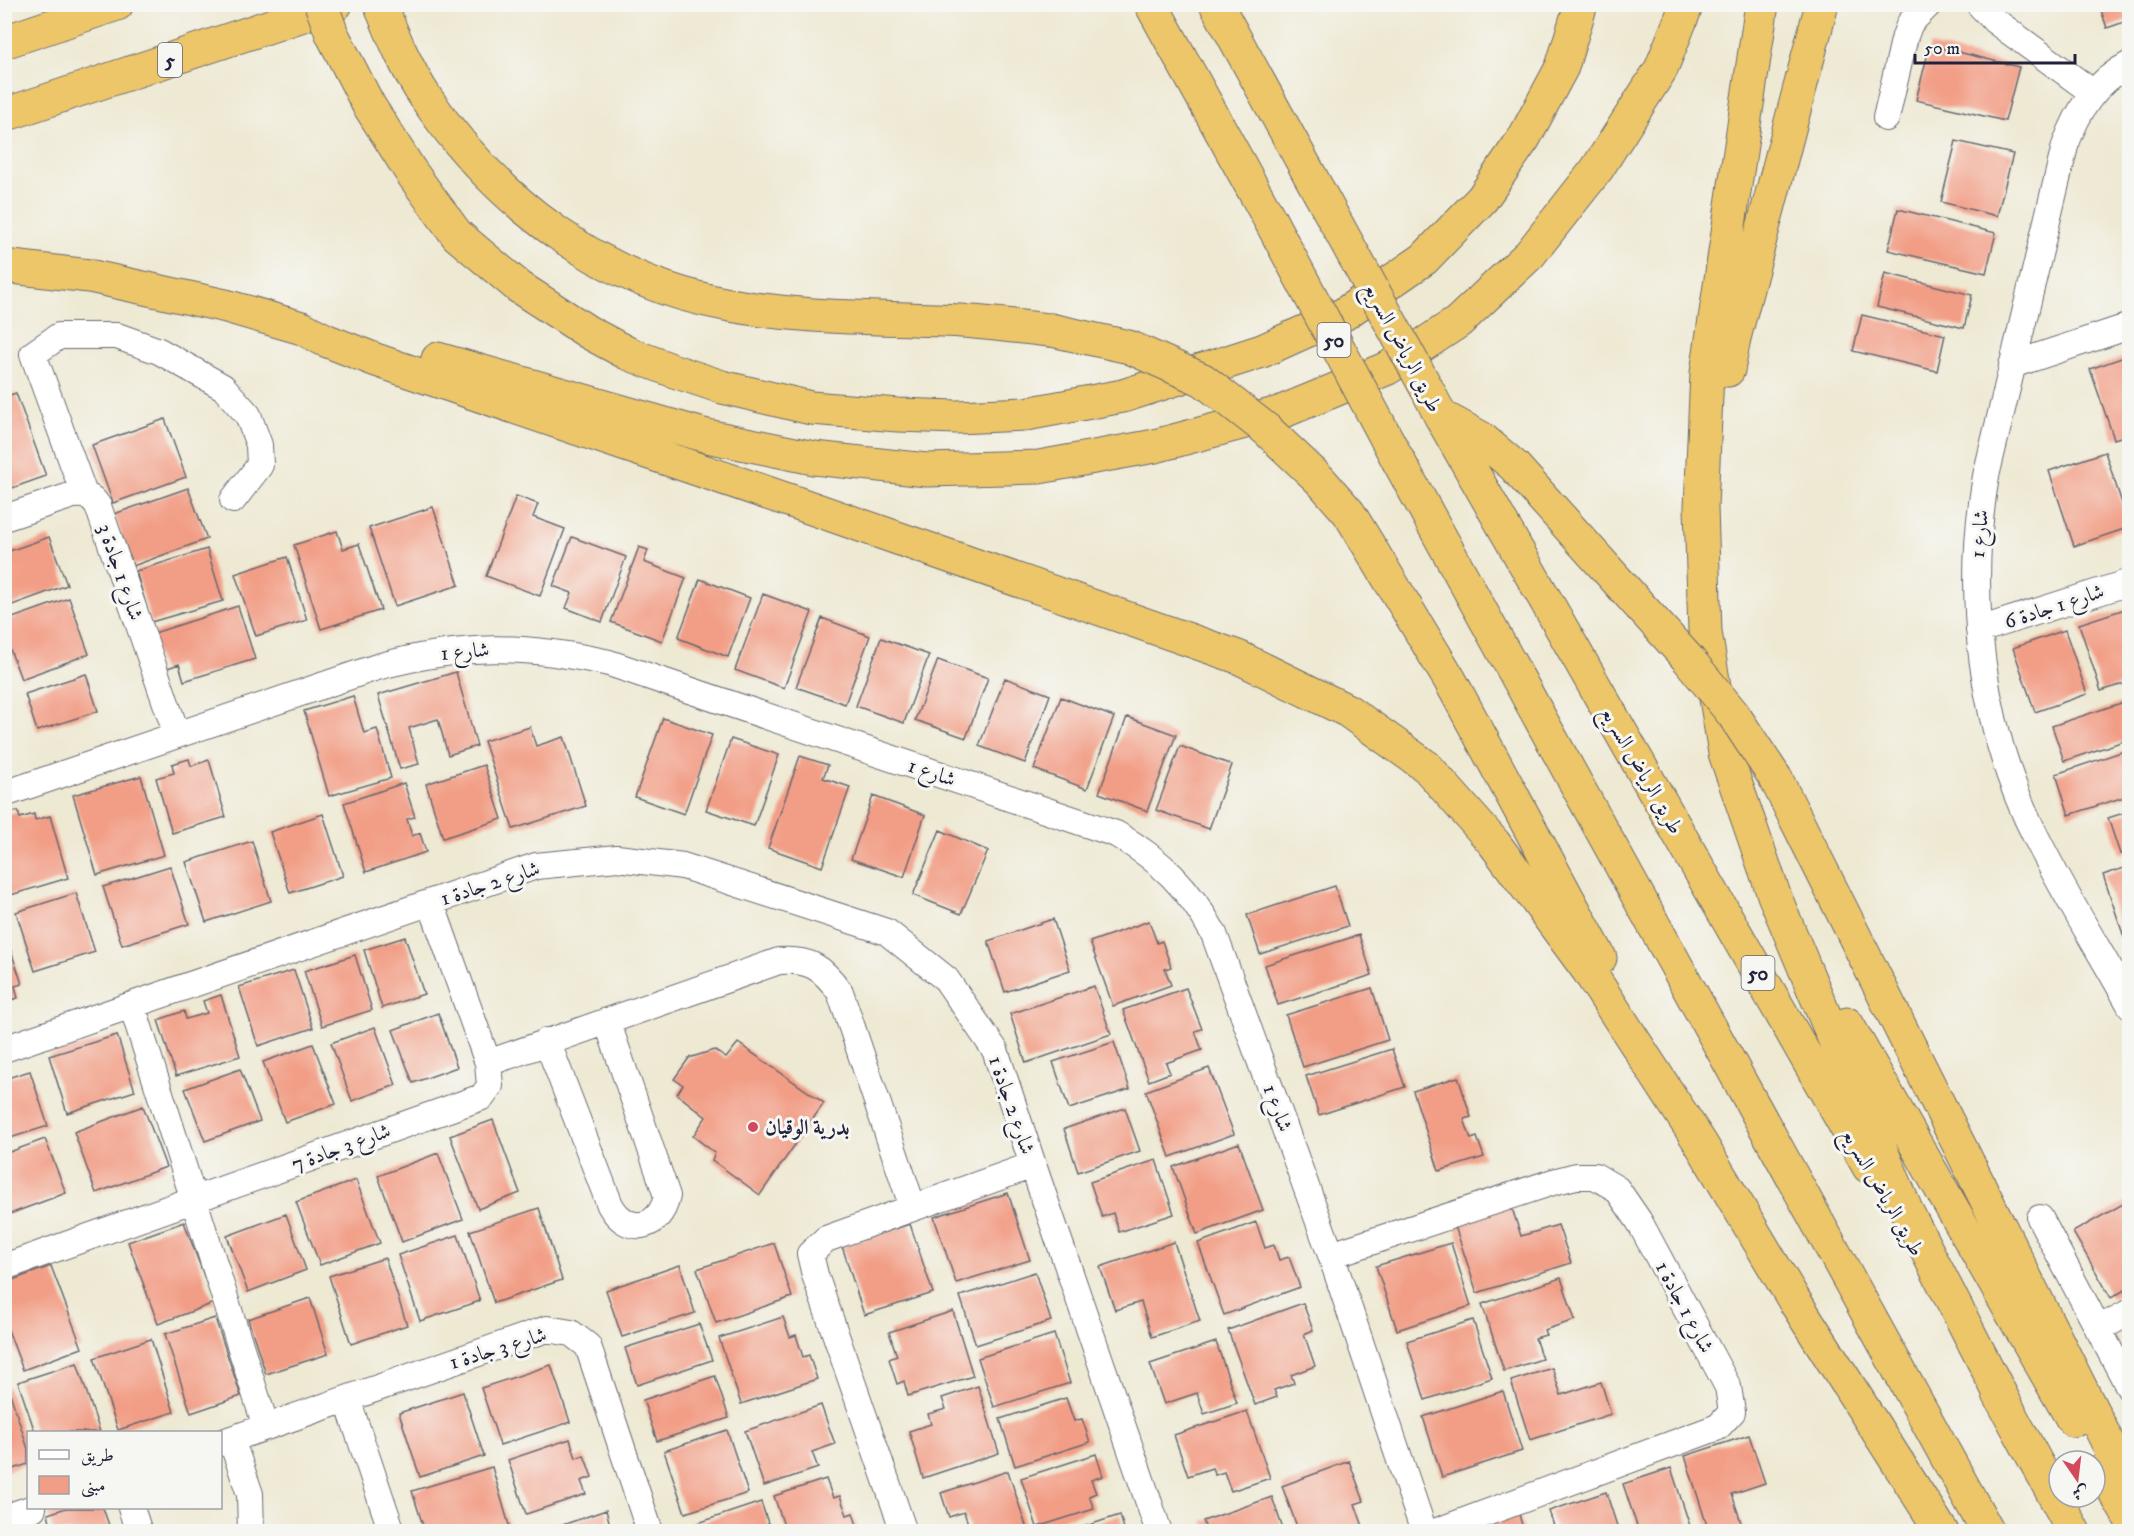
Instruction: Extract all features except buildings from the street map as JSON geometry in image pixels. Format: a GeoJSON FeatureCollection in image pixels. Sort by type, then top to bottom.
{"type":"FeatureCollection","features":[{"type":"Feature","properties":{"kind":"highway"},"geometry":{"type":"LineString","coordinates":[[4,42],[117,4]]}},
{"type":"Feature","properties":{"kind":"highway"},"geometry":{"type":"LineString","coordinates":[[321,4],[332,34],[368,104],[411,172],[457,235],[519,287],[588,332],[627,353],[674,371],[722,387],[812,408],[898,416],[957,417],[1026,414],[1124,396],[1262,351],[1344,314],[1424,259],[1482,199],[1524,138],[1562,67],[1581,4]]}},
{"type":"Feature","properties":{"kind":"highway","name":"5"},"geometry":{"type":"LineString","coordinates":[[4,115],[336,4]]}},
{"type":"Feature","properties":{"kind":"highway"},"geometry":{"type":"LineString","coordinates":[[380,4],[391,31],[425,96],[451,133],[482,168],[525,210],[586,251],[624,272],[657,287],[729,305],[810,315],[963,321],[1051,330],[1129,347],[1203,380],[1267,430],[1321,481],[1349,513],[1450,680],[1701,1144]]}},
{"type":"Feature","properties":{"kind":"highway","name":"50"},"geometry":{"type":"LineString","coordinates":[[1151,4],[1269,218],[1399,462],[1988,1532]]}},
{"type":"Feature","properties":{"kind":"highway","name":"طريق الرياض السريع"},"geometry":{"type":"LineString","coordinates":[[1216,4],[1433,402],[2010,1413],[2074,1532]]}},
{"type":"Feature","properties":{"kind":"highway"},"geometry":{"type":"LineString","coordinates":[[4,266],[89,276],[145,287],[226,306],[302,328],[353,336],[706,436],[814,458],[927,470],[1039,467],[1155,446],[1279,413],[1388,368],[1458,322],[1530,254],[1597,169],[1661,69],[1687,4]]}},
{"type":"Feature","properties":{"kind":"highway"},"geometry":{"type":"LineString","coordinates":[[1762,4],[1707,373],[1701,507],[1705,632],[1725,753],[1774,895],[1906,1210],[2010,1413]]}},
{"type":"Feature","properties":{"kind":"highway"},"geometry":{"type":"LineString","coordinates":[[1701,507],[1734,338],[1822,4]]}},
{"type":"Feature","properties":{"kind":"highway"},"geometry":{"type":"LineString","coordinates":[[302,328],[325,340],[376,360],[783,498],[1238,657],[1348,711],[1427,767],[1494,843],[1588,970],[1701,1144],[1794,1300],[1942,1532]]}},
{"type":"Feature","properties":{"kind":"highway"},"geometry":{"type":"LineString","coordinates":[[1433,402],[1514,466],[1689,660],[1733,714],[1776,779],[2130,1487]]}},
{"type":"Feature","properties":{"kind":"highway"},"geometry":{"type":"LineString","coordinates":[[1774,895],[2130,1518]]}},
{"type":"Feature","properties":{"kind":"street"},"geometry":{"type":"LineString","coordinates":[[1886,118],[1905,36],[1910,23],[1929,4]]}},
{"type":"Feature","properties":{"kind":"street"},"geometry":{"type":"LineString","coordinates":[[1979,4],[1995,21],[2092,92]]}},
{"type":"Feature","properties":{"kind":"street","name":"شارع 1"},"geometry":{"type":"LineString","coordinates":[[2129,1003],[2036,838],[2022,808],[1992,713],[1978,630],[1976,592],[1979,515],[1986,476],[2065,146],[2080,109],[2092,92],[2105,80],[2130,64]]}},
{"type":"Feature","properties":{"kind":"street"},"geometry":{"type":"LineString","coordinates":[[2012,365],[2130,326]]}},
{"type":"Feature","properties":{"kind":"street","name":"شارع 1 جادة 3"},"geometry":{"type":"LineString","coordinates":[[177,735],[98,506],[93,498],[84,494],[33,354],[59,336],[117,336],[159,351],[223,387],[248,415],[259,445],[260,465],[233,500]]}},
{"type":"Feature","properties":{"kind":"street"},"geometry":{"type":"LineString","coordinates":[[4,518],[61,499],[84,494]]}},
{"type":"Feature","properties":{"kind":"street","name":"شارع 1 جادة 6"},"geometry":{"type":"LineString","coordinates":[[1978,630],[2130,582]]}},
{"type":"Feature","properties":{"kind":"street","name":"شارع 1"},"geometry":{"type":"LineString","coordinates":[[4,795],[408,658],[473,648],[538,650],[609,663],[1116,834],[1169,871],[1201,911],[1214,934],[1330,1255],[1424,1532]]}},
{"type":"Feature","properties":{"kind":"street","name":"شارع 2 جادة 1"},"geometry":{"type":"LineString","coordinates":[[4,1049],[536,866],[617,858],[683,866],[887,932],[946,979],[995,1050],[1159,1532]]}},
{"type":"Feature","properties":{"kind":"street","name":"شارع 3 جادة 7"},"geometry":{"type":"LineString","coordinates":[[4,1267],[482,1096],[490,1086],[488,1063],[431,903]]}},
{"type":"Feature","properties":{"kind":"street"},"geometry":{"type":"LineString","coordinates":[[488,1063],[779,961],[795,960],[814,965],[828,976],[840,992],[914,1208]]}},
{"type":"Feature","properties":{"kind":"street"},"geometry":{"type":"LineString","coordinates":[[132,1005],[266,1427]]}},
{"type":"Feature","properties":{"kind":"street"},"geometry":{"type":"LineString","coordinates":[[548,1041],[610,1205],[625,1223],[636,1226],[648,1224],[665,1208],[667,1196],[607,1021]]}},
{"type":"Feature","properties":{"kind":"street","name":"شارع 2 جادة 1"},"geometry":{"type":"LineString","coordinates":[[904,1532],[815,1275],[810,1254],[826,1239],[1033,1165]]}},
{"type":"Feature","properties":{"kind":"street","name":"شارع 1 جادة 1"},"geometry":{"type":"LineString","coordinates":[[1330,1255],[1553,1182],[1576,1176],[1595,1176],[1617,1189],[1639,1221],[1728,1387],[1732,1412],[1718,1427],[1435,1532]]}},
{"type":"Feature","properties":{"kind":"street"},"geometry":{"type":"LineString","coordinates":[[2040,1218],[2130,1389]]}},
{"type":"Feature","properties":{"kind":"street"},"geometry":{"type":"LineString","coordinates":[[2098,1329],[2130,1312]]}},
{"type":"Feature","properties":{"kind":"street","name":"شارع 3 جادة 1"},"geometry":{"type":"LineString","coordinates":[[226,1441],[547,1329],[571,1333],[588,1346],[650,1532]]}},
{"type":"Feature","properties":{"kind":"street"},"geometry":{"type":"LineString","coordinates":[[347,1399],[392,1532]]}},
{"type":"Feature","properties":{"kind":"street"},"geometry":{"type":"LineString","coordinates":[[226,1441],[250,1494],[250,1532]]}},
{"type":"Feature","properties":{"kind":"street"},"geometry":{"type":"LineString","coordinates":[[4,1518],[30,1509]]}},
{"type":"Feature","properties":{"kind":"street"},"geometry":{"type":"LineString","coordinates":[[131,1509],[139,1532]]}},
{"type":"Feature","properties":{"kind":"place","name":"بدرية الوقيان"},"geometry":{"type":"Point","coordinates":[753,1127]}}]}
